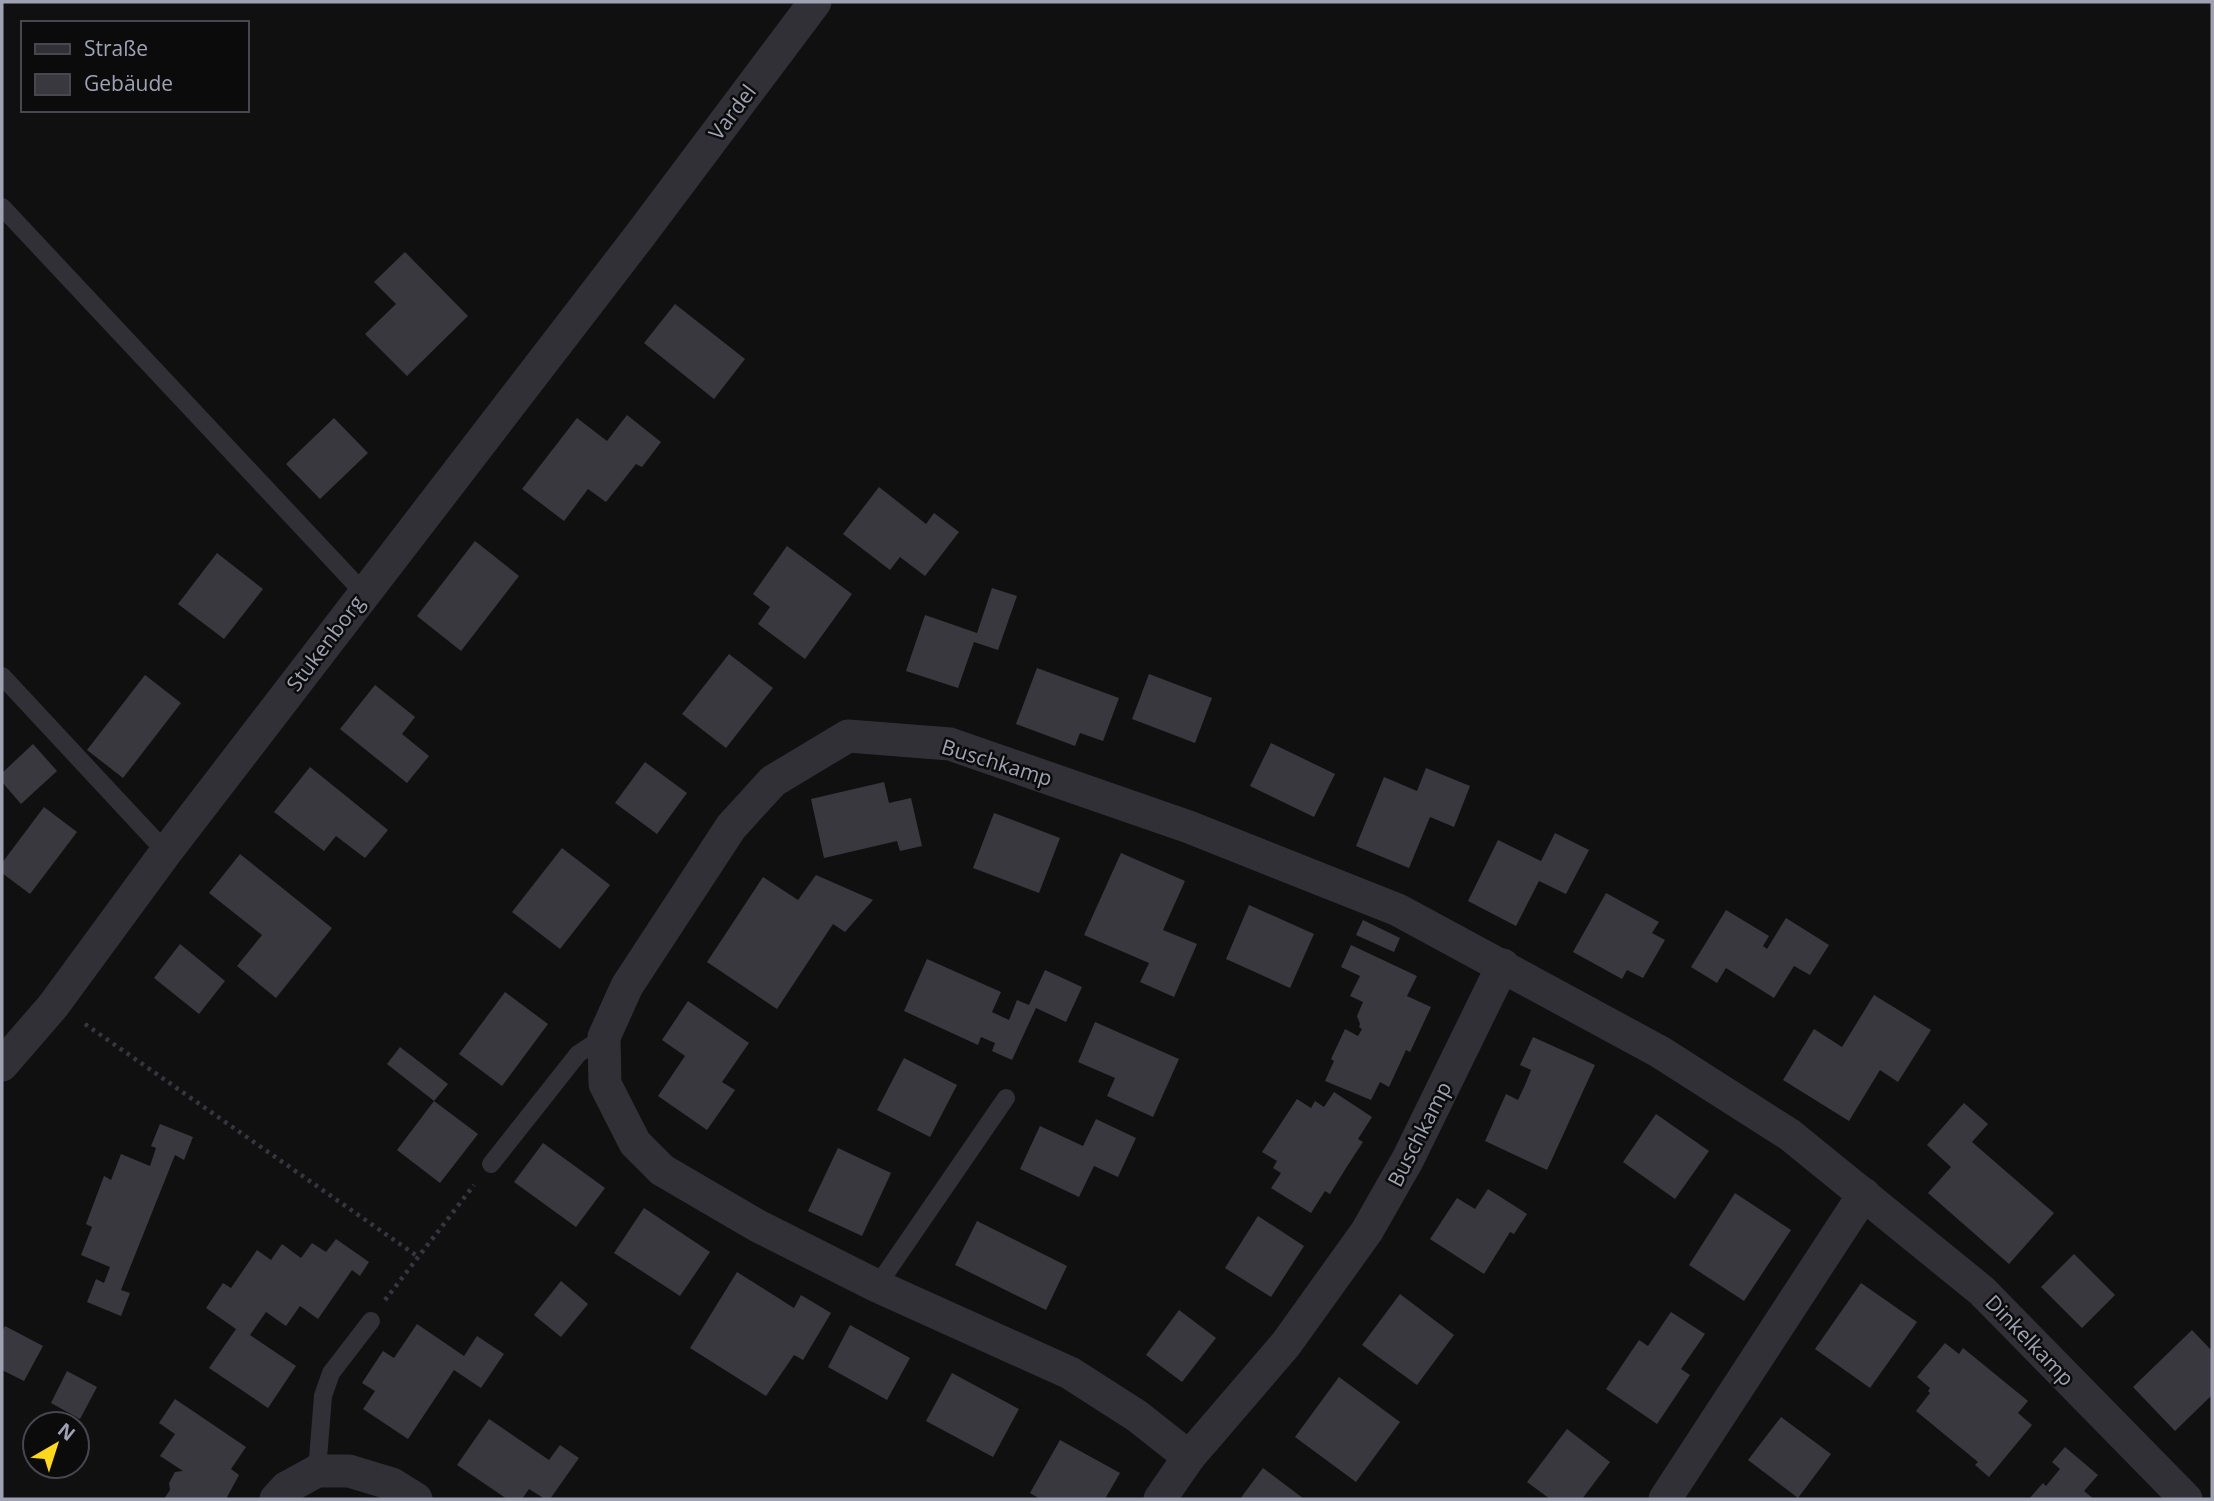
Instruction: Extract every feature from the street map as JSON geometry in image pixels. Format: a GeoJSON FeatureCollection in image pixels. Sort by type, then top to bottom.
{"type":"FeatureCollection","features":[{"type":"Feature","properties":{"kind":"street","name":"Vardel"},"geometry":{"type":"LineString","coordinates":[[649,222],[815,2]]}},
{"type":"Feature","properties":{"kind":"street","name":"Stukenborg"},"geometry":{"type":"LineString","coordinates":[[2,1065],[53,1006],[363,592],[649,222]]}},
{"type":"Feature","properties":{"kind":"street","name":"Buschkamp"},"geometry":{"type":"LineString","coordinates":[[1160,1499],[1189,1457],[1286,1344],[1367,1231],[1408,1159],[1503,965],[1398,909],[1189,827],[950,744],[848,736],[773,781],[731,827],[627,986],[604,1037],[605,1084],[635,1143],[662,1170],[758,1226],[877,1286],[1070,1373],[1137,1416],[1189,1457]]}},
{"type":"Feature","properties":{"kind":"street","name":"Dinkelkamp"},"geometry":{"type":"LineString","coordinates":[[1503,965],[1660,1052],[1790,1135],[1982,1291],[2174,1495]]}},
{"type":"Feature","properties":{"kind":"street"},"geometry":{"type":"LineString","coordinates":[[1665,1499],[1864,1194]]}},
{"type":"Feature","properties":{"kind":"street"},"geometry":{"type":"LineString","coordinates":[[276,1499],[286,1488],[317,1471],[349,1471],[392,1483],[416,1499]]}},
{"type":"Feature","properties":{"kind":"lane"},"geometry":{"type":"LineString","coordinates":[[2,207],[363,592]]}},
{"type":"Feature","properties":{"kind":"lane"},"geometry":{"type":"LineString","coordinates":[[2,676],[166,852]]}},
{"type":"Feature","properties":{"kind":"lane"},"geometry":{"type":"LineString","coordinates":[[491,1164],[578,1054],[604,1037]]}},
{"type":"Feature","properties":{"kind":"lane"},"geometry":{"type":"LineString","coordinates":[[877,1286],[1006,1098]]}},
{"type":"Feature","properties":{"kind":"lane"},"geometry":{"type":"LineString","coordinates":[[317,1471],[323,1396],[331,1373],[371,1321]]}},
{"type":"Feature","properties":{"kind":"path"},"geometry":{"type":"LineString","coordinates":[[53,1006],[75,1017],[417,1256]]}},
{"type":"Feature","properties":{"kind":"path"},"geometry":{"type":"LineString","coordinates":[[371,1321],[417,1256],[491,1164]]}},
{"type":"Feature","properties":{"kind":"building"},"geometry":{"type":"Polygon","coordinates":[[[405,252],[468,316],[407,376],[365,334],[396,304],[374,282],[405,252]]]}},
{"type":"Feature","properties":{"kind":"building"},"geometry":{"type":"Polygon","coordinates":[[[675,304],[745,359],[714,399],[644,343],[675,304]]]}},
{"type":"Feature","properties":{"kind":"building"},"geometry":{"type":"Polygon","coordinates":[[[627,415],[661,442],[642,467],[636,464],[606,502],[588,489],[564,521],[522,489],[577,418],[607,441],[627,415]]]}},
{"type":"Feature","properties":{"kind":"building"},"geometry":{"type":"Polygon","coordinates":[[[334,418],[368,453],[320,499],[286,464],[334,418]]]}},
{"type":"Feature","properties":{"kind":"building"},"geometry":{"type":"Polygon","coordinates":[[[879,487],[926,524],[934,513],[959,532],[925,576],[900,557],[890,570],[843,534],[879,487]]]}},
{"type":"Feature","properties":{"kind":"building"},"geometry":{"type":"Polygon","coordinates":[[[475,541],[519,576],[461,651],[417,616],[475,541]]]}},
{"type":"Feature","properties":{"kind":"building"},"geometry":{"type":"Polygon","coordinates":[[[787,546],[852,594],[805,659],[758,624],[770,607],[753,594],[787,546]]]}},
{"type":"Feature","properties":{"kind":"building"},"geometry":{"type":"Polygon","coordinates":[[[217,553],[263,589],[224,639],[178,604],[217,553]]]}},
{"type":"Feature","properties":{"kind":"building"},"geometry":{"type":"Polygon","coordinates":[[[992,588],[1017,596],[998,650],[974,642],[958,688],[906,671],[925,615],[977,633],[992,588]]]}},
{"type":"Feature","properties":{"kind":"building"},"geometry":{"type":"Polygon","coordinates":[[[729,654],[773,688],[726,748],[682,714],[729,654]]]}},
{"type":"Feature","properties":{"kind":"building"},"geometry":{"type":"Polygon","coordinates":[[[1037,668],[1119,698],[1103,741],[1080,733],[1075,746],[1016,724],[1037,668]]]}},
{"type":"Feature","properties":{"kind":"building"},"geometry":{"type":"Polygon","coordinates":[[[1149,674],[1212,698],[1195,743],[1132,719],[1149,674]]]}},
{"type":"Feature","properties":{"kind":"building"},"geometry":{"type":"Polygon","coordinates":[[[145,675],[181,703],[123,778],[87,750],[145,675]]]}},
{"type":"Feature","properties":{"kind":"building"},"geometry":{"type":"Polygon","coordinates":[[[375,685],[415,717],[402,734],[429,756],[407,783],[340,729],[375,685]]]}},
{"type":"Feature","properties":{"kind":"building"},"geometry":{"type":"Polygon","coordinates":[[[1271,743],[1335,774],[1314,817],[1250,786],[1271,743]]]}},
{"type":"Feature","properties":{"kind":"building"},"geometry":{"type":"Polygon","coordinates":[[[33,744],[57,771],[21,804],[2,782],[2,773],[33,744]]]}},
{"type":"Feature","properties":{"kind":"building"},"geometry":{"type":"Polygon","coordinates":[[[645,762],[687,793],[657,834],[615,803],[645,762]]]}},
{"type":"Feature","properties":{"kind":"building"},"geometry":{"type":"Polygon","coordinates":[[[310,767],[388,830],[365,858],[336,836],[324,851],[274,812],[310,767]]]}},
{"type":"Feature","properties":{"kind":"building"},"geometry":{"type":"Polygon","coordinates":[[[1426,768],[1470,786],[1454,827],[1430,817],[1409,868],[1356,846],[1384,777],[1417,791],[1426,768]]]}},
{"type":"Feature","properties":{"kind":"building"},"geometry":{"type":"Polygon","coordinates":[[[884,782],[889,803],[911,798],[922,846],[900,851],[897,841],[824,858],[811,799],[884,782]]]}},
{"type":"Feature","properties":{"kind":"building"},"geometry":{"type":"Polygon","coordinates":[[[44,807],[77,832],[30,894],[2,873],[2,863],[44,807]]]}},
{"type":"Feature","properties":{"kind":"building"},"geometry":{"type":"Polygon","coordinates":[[[994,813],[1060,838],[1039,893],[973,868],[994,813]]]}},
{"type":"Feature","properties":{"kind":"building"},"geometry":{"type":"Polygon","coordinates":[[[1555,833],[1589,850],[1566,894],[1539,881],[1516,926],[1468,901],[1498,840],[1541,861],[1555,833]]]}},
{"type":"Feature","properties":{"kind":"building"},"geometry":{"type":"Polygon","coordinates":[[[562,848],[610,885],[560,949],[512,912],[562,848]]]}},
{"type":"Feature","properties":{"kind":"building"},"geometry":{"type":"Polygon","coordinates":[[[1121,853],[1185,881],[1163,930],[1197,944],[1174,997],[1140,982],[1149,963],[1084,935],[1121,853]]]}},
{"type":"Feature","properties":{"kind":"building"},"geometry":{"type":"Polygon","coordinates":[[[240,854],[332,928],[276,998],[237,966],[262,935],[209,893],[240,854]]]}},
{"type":"Feature","properties":{"kind":"building"},"geometry":{"type":"Polygon","coordinates":[[[816,875],[873,900],[845,932],[833,924],[777,1009],[707,962],[763,877],[798,900],[816,875]]]}},
{"type":"Feature","properties":{"kind":"building"},"geometry":{"type":"Polygon","coordinates":[[[1606,893],[1659,922],[1652,933],[1665,940],[1643,978],[1627,970],[1622,979],[1573,952],[1606,893]]]}},
{"type":"Feature","properties":{"kind":"building"},"geometry":{"type":"Polygon","coordinates":[[[1249,905],[1314,934],[1290,988],[1226,959],[1249,905]]]}},
{"type":"Feature","properties":{"kind":"building"},"geometry":{"type":"Polygon","coordinates":[[[1726,910],[1769,936],[1763,946],[1767,949],[1786,918],[1829,945],[1810,975],[1794,966],[1774,998],[1726,968],[1717,983],[1691,967],[1726,910]]]}},
{"type":"Feature","properties":{"kind":"building"},"geometry":{"type":"Polygon","coordinates":[[[1363,920],[1400,938],[1394,952],[1356,935],[1363,920]]]}},
{"type":"Feature","properties":{"kind":"building"},"geometry":{"type":"Polygon","coordinates":[[[180,944],[225,981],[199,1014],[154,978],[180,944]]]}},
{"type":"Feature","properties":{"kind":"building"},"geometry":{"type":"Polygon","coordinates":[[[1351,945],[1417,976],[1407,996],[1431,1007],[1410,1052],[1406,1050],[1389,1087],[1380,1082],[1371,1100],[1325,1081],[1334,1061],[1331,1059],[1345,1029],[1358,1036],[1362,1029],[1357,1016],[1363,1002],[1350,996],[1360,976],[1341,967],[1351,945]]]}},
{"type":"Feature","properties":{"kind":"building"},"geometry":{"type":"Polygon","coordinates":[[[927,959],[1001,992],[992,1012],[1009,1020],[1017,1000],[1029,1005],[1045,970],[1082,987],[1066,1022],[1036,1008],[1012,1060],[992,1051],[995,1043],[981,1037],[978,1045],[904,1011],[927,959]]]}},
{"type":"Feature","properties":{"kind":"building"},"geometry":{"type":"Polygon","coordinates":[[[505,992],[548,1024],[502,1086],[459,1054],[505,992]]]}},
{"type":"Feature","properties":{"kind":"building"},"geometry":{"type":"Polygon","coordinates":[[[1874,995],[1931,1030],[1898,1082],[1880,1070],[1849,1121],[1783,1080],[1814,1029],[1842,1047],[1874,995]]]}},
{"type":"Feature","properties":{"kind":"building"},"geometry":{"type":"Polygon","coordinates":[[[688,1001],[749,1043],[722,1082],[735,1090],[707,1130],[658,1096],[685,1056],[662,1040],[688,1001]]]}},
{"type":"Feature","properties":{"kind":"building"},"geometry":{"type":"Polygon","coordinates":[[[1095,1022],[1179,1059],[1153,1117],[1107,1096],[1115,1078],[1078,1062],[1095,1022]]]}},
{"type":"Feature","properties":{"kind":"building"},"geometry":{"type":"Polygon","coordinates":[[[1533,1037],[1595,1065],[1547,1170],[1485,1141],[1506,1094],[1518,1100],[1525,1085],[1531,1070],[1520,1065],[1533,1037]]]}},
{"type":"Feature","properties":{"kind":"building"},"geometry":{"type":"Polygon","coordinates":[[[400,1047],[448,1084],[434,1101],[387,1064],[400,1047]]]}},
{"type":"Feature","properties":{"kind":"building"},"geometry":{"type":"Polygon","coordinates":[[[904,1058],[957,1085],[930,1137],[877,1110],[904,1058]]]}},
{"type":"Feature","properties":{"kind":"building"},"geometry":{"type":"Polygon","coordinates":[[[1334,1092],[1372,1117],[1358,1139],[1363,1142],[1330,1194],[1325,1191],[1311,1213],[1271,1188],[1281,1173],[1273,1168],[1277,1161],[1262,1152],[1297,1099],[1311,1108],[1315,1101],[1324,1107],[1334,1092]]]}},
{"type":"Feature","properties":{"kind":"building"},"geometry":{"type":"Polygon","coordinates":[[[434,1101],[478,1134],[440,1183],[397,1150],[434,1101]]]}},
{"type":"Feature","properties":{"kind":"building"},"geometry":{"type":"Polygon","coordinates":[[[1964,1103],[1988,1124],[1972,1142],[2054,1213],[2009,1264],[1928,1193],[1951,1167],[1927,1145],[1964,1103]]]}},
{"type":"Feature","properties":{"kind":"building"},"geometry":{"type":"Polygon","coordinates":[[[1656,1114],[1709,1151],[1675,1199],[1623,1162],[1656,1114]]]}},
{"type":"Feature","properties":{"kind":"building"},"geometry":{"type":"Polygon","coordinates":[[[1096,1119],[1136,1138],[1118,1177],[1094,1166],[1079,1197],[1020,1169],[1040,1126],[1083,1146],[1096,1119]]]}},
{"type":"Feature","properties":{"kind":"building"},"geometry":{"type":"Polygon","coordinates":[[[160,1124],[193,1137],[184,1160],[175,1155],[121,1290],[130,1293],[121,1316],[87,1302],[96,1279],[104,1283],[110,1267],[81,1255],[92,1227],[86,1224],[104,1176],[111,1180],[121,1154],[150,1166],[156,1148],[151,1146],[160,1124]]]}},
{"type":"Feature","properties":{"kind":"building"},"geometry":{"type":"Polygon","coordinates":[[[543,1143],[605,1188],[576,1227],[514,1182],[543,1143]]]}},
{"type":"Feature","properties":{"kind":"building"},"geometry":{"type":"Polygon","coordinates":[[[838,1148],[891,1173],[862,1236],[808,1211],[838,1148]]]}},
{"type":"Feature","properties":{"kind":"building"},"geometry":{"type":"Polygon","coordinates":[[[1488,1189],[1527,1214],[1514,1234],[1510,1232],[1484,1274],[1430,1239],[1457,1198],[1475,1209],[1488,1189]]]}},
{"type":"Feature","properties":{"kind":"building"},"geometry":{"type":"Polygon","coordinates":[[[1735,1193],[1791,1230],[1744,1301],[1689,1265],[1735,1193]]]}},
{"type":"Feature","properties":{"kind":"building"},"geometry":{"type":"Polygon","coordinates":[[[644,1208],[710,1252],[680,1296],[614,1253],[644,1208]]]}},
{"type":"Feature","properties":{"kind":"building"},"geometry":{"type":"Polygon","coordinates":[[[1258,1216],[1304,1246],[1271,1297],[1225,1268],[1258,1216]]]}},
{"type":"Feature","properties":{"kind":"building"},"geometry":{"type":"Polygon","coordinates":[[[977,1221],[1067,1266],[1046,1310],[955,1265],[977,1221]]]}},
{"type":"Feature","properties":{"kind":"building"},"geometry":{"type":"Polygon","coordinates":[[[336,1239],[369,1262],[360,1276],[352,1270],[318,1319],[300,1306],[286,1326],[266,1312],[250,1335],[296,1366],[268,1408],[209,1368],[236,1329],[206,1308],[223,1283],[231,1288],[257,1250],[271,1260],[282,1244],[301,1258],[312,1243],[326,1252],[336,1239]]]}},
{"type":"Feature","properties":{"kind":"building"},"geometry":{"type":"Polygon","coordinates":[[[2074,1254],[2115,1295],[2082,1328],[2041,1287],[2074,1254]]]}},
{"type":"Feature","properties":{"kind":"building"},"geometry":{"type":"Polygon","coordinates":[[[737,1272],[794,1308],[801,1295],[831,1313],[803,1360],[794,1355],[766,1396],[690,1348],[737,1272]]]}},
{"type":"Feature","properties":{"kind":"building"},"geometry":{"type":"Polygon","coordinates":[[[561,1281],[588,1304],[561,1337],[534,1315],[561,1281]]]}},
{"type":"Feature","properties":{"kind":"building"},"geometry":{"type":"Polygon","coordinates":[[[1861,1283],[1917,1322],[1870,1388],[1815,1349],[1861,1283]]]}},
{"type":"Feature","properties":{"kind":"building"},"geometry":{"type":"Polygon","coordinates":[[[1400,1294],[1454,1335],[1417,1385],[1362,1345],[1400,1294]]]}},
{"type":"Feature","properties":{"kind":"building"},"geometry":{"type":"Polygon","coordinates":[[[1179,1310],[1216,1338],[1182,1382],[1146,1355],[1179,1310]]]}},
{"type":"Feature","properties":{"kind":"building"},"geometry":{"type":"Polygon","coordinates":[[[1671,1312],[1705,1334],[1681,1369],[1690,1375],[1657,1424],[1606,1389],[1639,1340],[1648,1346],[1671,1312]]]}},
{"type":"Feature","properties":{"kind":"building"},"geometry":{"type":"Polygon","coordinates":[[[417,1324],[464,1356],[477,1336],[504,1354],[481,1388],[454,1370],[408,1439],[363,1409],[375,1391],[362,1383],[383,1351],[394,1358],[417,1324]]]}},
{"type":"Feature","properties":{"kind":"building"},"geometry":{"type":"Polygon","coordinates":[[[850,1325],[910,1358],[887,1400],[828,1367],[850,1325]]]}},
{"type":"Feature","properties":{"kind":"building"},"geometry":{"type":"Polygon","coordinates":[[[5,1326],[43,1346],[24,1381],[2,1370],[2,1332],[5,1326]]]}},
{"type":"Feature","properties":{"kind":"building"},"geometry":{"type":"Polygon","coordinates":[[[2192,1330],[2212,1351],[2212,1395],[2175,1431],[2133,1387],[2192,1330]]]}},
{"type":"Feature","properties":{"kind":"building"},"geometry":{"type":"Polygon","coordinates":[[[1945,1343],[1959,1354],[1963,1348],[2028,1401],[2018,1413],[2032,1425],[1989,1477],[1975,1465],[1978,1462],[1916,1411],[1930,1393],[1930,1388],[1917,1377],[1945,1343]]]}},
{"type":"Feature","properties":{"kind":"building"},"geometry":{"type":"Polygon","coordinates":[[[67,1371],[97,1387],[85,1410],[64,1410],[51,1403],[67,1371]]]}},
{"type":"Feature","properties":{"kind":"building"},"geometry":{"type":"Polygon","coordinates":[[[952,1373],[1019,1409],[993,1457],[926,1421],[952,1373]]]}},
{"type":"Feature","properties":{"kind":"building"},"geometry":{"type":"Polygon","coordinates":[[[1339,1377],[1400,1422],[1356,1482],[1295,1437],[1339,1377]]]}},
{"type":"Feature","properties":{"kind":"building"},"geometry":{"type":"Polygon","coordinates":[[[175,1399],[246,1447],[231,1469],[239,1475],[226,1499],[164,1499],[170,1490],[169,1483],[175,1472],[183,1471],[160,1456],[175,1434],[159,1423],[175,1399]]]}},
{"type":"Feature","properties":{"kind":"building"},"geometry":{"type":"Polygon","coordinates":[[[1781,1417],[1831,1454],[1798,1498],[1748,1460],[1781,1417]]]}},
{"type":"Feature","properties":{"kind":"building"},"geometry":{"type":"Polygon","coordinates":[[[489,1419],[549,1460],[560,1445],[579,1458],[550,1499],[545,1499],[529,1489],[522,1499],[507,1499],[457,1465],[489,1419]]]}},
{"type":"Feature","properties":{"kind":"building"},"geometry":{"type":"Polygon","coordinates":[[[1567,1429],[1610,1462],[1582,1499],[1550,1499],[1527,1482],[1567,1429]]]}},
{"type":"Feature","properties":{"kind":"building"},"geometry":{"type":"Polygon","coordinates":[[[1060,1440],[1120,1473],[1105,1499],[1040,1499],[1030,1493],[1060,1440]]]}},
{"type":"Feature","properties":{"kind":"building"},"geometry":{"type":"Polygon","coordinates":[[[2065,1447],[2098,1475],[2084,1491],[2094,1499],[2029,1499],[2043,1483],[2046,1486],[2060,1469],[2052,1462],[2065,1447]]]}},
{"type":"Feature","properties":{"kind":"building"},"geometry":{"type":"Polygon","coordinates":[[[1263,1468],[1304,1499],[1240,1499],[1263,1468]]]}}]}
